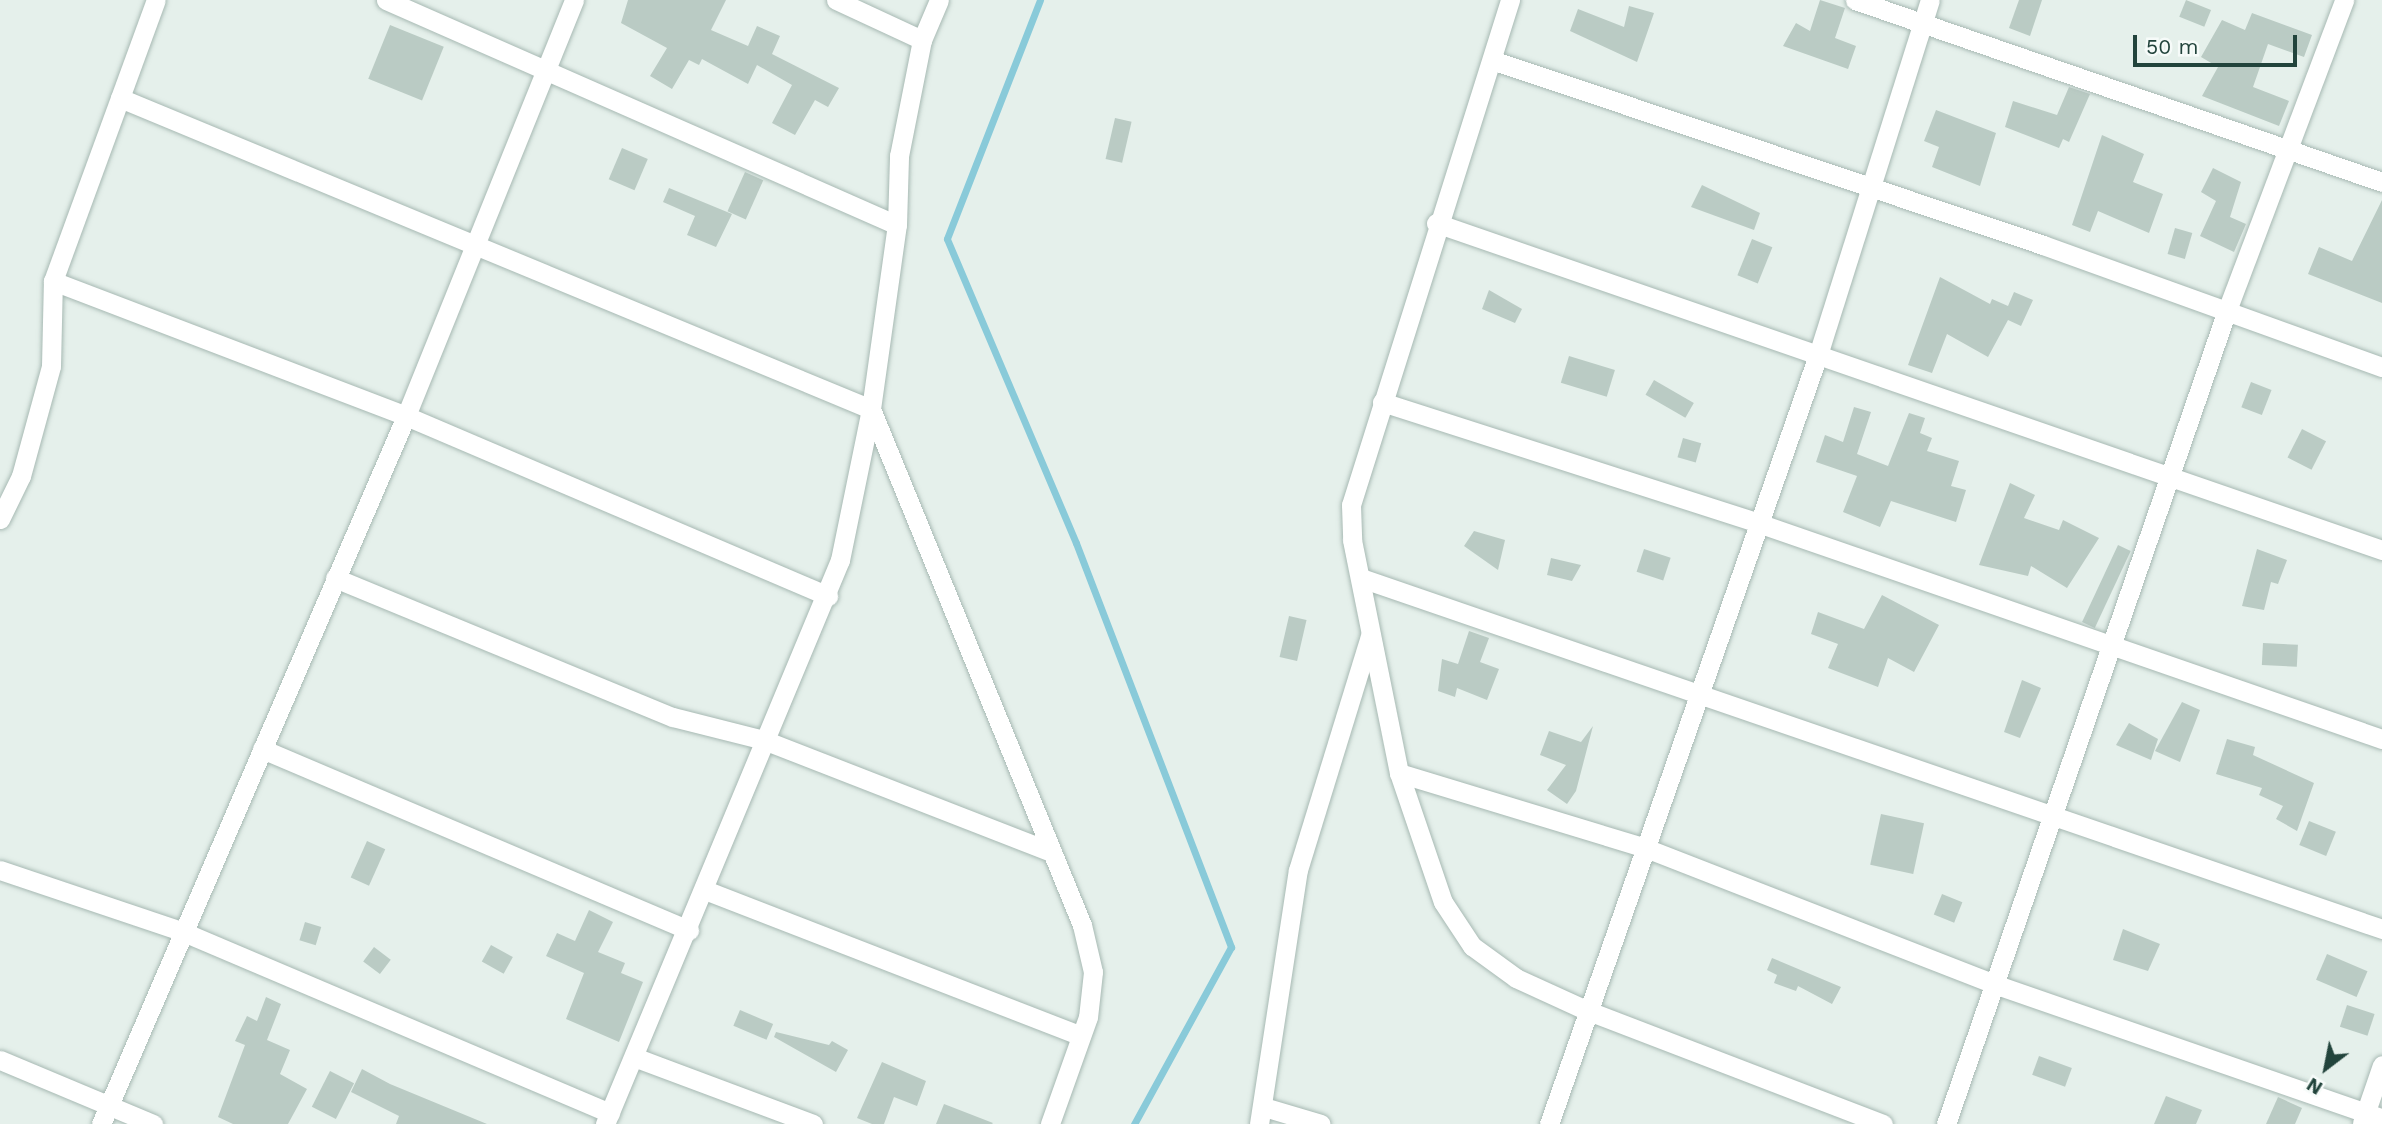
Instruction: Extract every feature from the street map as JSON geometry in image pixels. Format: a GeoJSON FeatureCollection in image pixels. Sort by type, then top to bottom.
{"type":"FeatureCollection","features":[{"type":"Feature","properties":{"kind":"street"},"geometry":{"type":"LineString","coordinates":[[0,519],[21,476],[51,366],[53,281],[156,0]]}},
{"type":"Feature","properties":{"kind":"street"},"geometry":{"type":"LineString","coordinates":[[386,0],[897,225]]}},
{"type":"Feature","properties":{"kind":"street"},"geometry":{"type":"LineString","coordinates":[[105,1115],[181,931],[407,416],[573,0]]}},
{"type":"Feature","properties":{"kind":"street"},"geometry":{"type":"LineString","coordinates":[[836,0],[922,40]]}},
{"type":"Feature","properties":{"kind":"street"},"geometry":{"type":"LineString","coordinates":[[0,870],[181,931],[607,1119],[689,930],[764,740],[828,596],[871,409],[897,225],[899,156],[922,40],[939,0]]}},
{"type":"Feature","properties":{"kind":"street"},"geometry":{"type":"LineString","coordinates":[[1510,0],[1436,222],[1351,505],[1360,578],[1399,774],[1443,902],[1472,946],[1516,978],[1586,1010],[1883,1124]]}},
{"type":"Feature","properties":{"kind":"street"},"geometry":{"type":"LineString","coordinates":[[1855,0],[2382,182]]}},
{"type":"Feature","properties":{"kind":"street"},"geometry":{"type":"LineString","coordinates":[[1549,1124],[1586,1010],[1818,358],[1930,0]]}},
{"type":"Feature","properties":{"kind":"street"},"geometry":{"type":"LineString","coordinates":[[1946,1124],[2226,313],[2291,152],[2344,0]]}},
{"type":"Feature","properties":{"kind":"street"},"geometry":{"type":"LineString","coordinates":[[1492,60],[1873,187],[2382,367]]}},
{"type":"Feature","properties":{"kind":"street"},"geometry":{"type":"LineString","coordinates":[[120,98],[871,409],[1082,925],[1093,972],[1081,1036],[1050,1124]]}},
{"type":"Feature","properties":{"kind":"street"},"geometry":{"type":"LineString","coordinates":[[1436,222],[1818,358],[2382,550]]}},
{"type":"Feature","properties":{"kind":"street"},"geometry":{"type":"LineString","coordinates":[[53,281],[407,416],[828,596]]}},
{"type":"Feature","properties":{"kind":"street"},"geometry":{"type":"LineString","coordinates":[[1382,401],[1761,524],[2382,739]]}},
{"type":"Feature","properties":{"kind":"street"},"geometry":{"type":"LineString","coordinates":[[335,578],[673,717],[764,740],[1052,852]]}},
{"type":"Feature","properties":{"kind":"street"},"geometry":{"type":"LineString","coordinates":[[1360,578],[2382,929]]}},
{"type":"Feature","properties":{"kind":"street"},"geometry":{"type":"LineString","coordinates":[[1321,1124],[1261,1115],[1298,870],[1371,631]]}},
{"type":"Feature","properties":{"kind":"street"},"geometry":{"type":"LineString","coordinates":[[261,749],[689,930]]}},
{"type":"Feature","properties":{"kind":"street"},"geometry":{"type":"LineString","coordinates":[[1399,774],[1643,848],[1994,984],[2370,1118],[2382,1065]]}},
{"type":"Feature","properties":{"kind":"street"},"geometry":{"type":"LineString","coordinates":[[705,890],[1081,1036]]}},
{"type":"Feature","properties":{"kind":"street"},"geometry":{"type":"LineString","coordinates":[[634,1057],[813,1124]]}},
{"type":"Feature","properties":{"kind":"street"},"geometry":{"type":"LineString","coordinates":[[0,1060],[105,1115],[153,1124]]}},
{"type":"Feature","properties":{"kind":"building"},"geometry":{"type":"Polygon","coordinates":[[[628,0],[726,0],[711,30],[748,46],[757,26],[780,36],[772,54],[839,88],[828,107],[815,100],[795,135],[772,123],[792,85],[757,65],[748,84],[702,59],[699,65],[689,60],[672,89],[650,76],[667,48],[621,23],[628,0]]]}},
{"type":"Feature","properties":{"kind":"building"},"geometry":{"type":"Polygon","coordinates":[[[1820,0],[1845,8],[1835,38],[1856,46],[1848,69],[1783,46],[1796,23],[1810,31],[1820,0]]]}},
{"type":"Feature","properties":{"kind":"building"},"geometry":{"type":"Polygon","coordinates":[[[2019,0],[2042,0],[2030,36],[2009,28],[2019,0]]]}},
{"type":"Feature","properties":{"kind":"building"},"geometry":{"type":"Polygon","coordinates":[[[2186,0],[2211,10],[2204,27],[2179,17],[2186,0]]]}},
{"type":"Feature","properties":{"kind":"building"},"geometry":{"type":"Polygon","coordinates":[[[1629,6],[1654,13],[1637,62],[1570,31],[1578,9],[1624,27],[1629,6]]]}},
{"type":"Feature","properties":{"kind":"building"},"geometry":{"type":"Polygon","coordinates":[[[2252,13],[2312,35],[2304,57],[2268,44],[2253,87],[2289,101],[2279,126],[2202,96],[2218,67],[2201,57],[2222,20],[2245,30],[2252,13]]]}},
{"type":"Feature","properties":{"kind":"building"},"geometry":{"type":"Polygon","coordinates":[[[390,25],[444,47],[422,101],[368,79],[390,25]]]}},
{"type":"Feature","properties":{"kind":"building"},"geometry":{"type":"Polygon","coordinates":[[[2069,87],[2090,94],[2069,142],[2063,139],[2059,148],[2005,127],[2013,101],[2057,115],[2069,87]]]}},
{"type":"Feature","properties":{"kind":"building"},"geometry":{"type":"Polygon","coordinates":[[[1936,110],[1996,133],[1980,186],[1932,167],[1939,147],[1924,141],[1936,110]]]}},
{"type":"Feature","properties":{"kind":"building"},"geometry":{"type":"Polygon","coordinates":[[[1115,118],[1132,122],[1122,163],[1106,159],[1115,118]]]}},
{"type":"Feature","properties":{"kind":"building"},"geometry":{"type":"Polygon","coordinates":[[[2102,135],[2144,154],[2133,182],[2163,194],[2149,233],[2098,211],[2090,232],[2072,225],[2102,135]]]}},
{"type":"Feature","properties":{"kind":"building"},"geometry":{"type":"Polygon","coordinates":[[[622,148],[648,159],[634,190],[609,179],[622,148]]]}},
{"type":"Feature","properties":{"kind":"building"},"geometry":{"type":"Polygon","coordinates":[[[2213,168],[2241,182],[2230,217],[2246,224],[2234,252],[2200,236],[2216,201],[2201,192],[2213,168]]]}},
{"type":"Feature","properties":{"kind":"building"},"geometry":{"type":"Polygon","coordinates":[[[745,172],[763,180],[746,219],[728,211],[745,172]]]}},
{"type":"Feature","properties":{"kind":"building"},"geometry":{"type":"Polygon","coordinates":[[[1702,185],[1760,213],[1754,230],[1691,207],[1702,185]]]}},
{"type":"Feature","properties":{"kind":"building"},"geometry":{"type":"Polygon","coordinates":[[[669,188],[732,214],[716,247],[687,235],[695,216],[663,202],[669,188]]]}},
{"type":"Feature","properties":{"kind":"building"},"geometry":{"type":"Polygon","coordinates":[[[2382,200],[2382,303],[2308,274],[2319,247],[2352,261],[2382,200]]]}},
{"type":"Feature","properties":{"kind":"building"},"geometry":{"type":"Polygon","coordinates":[[[2175,228],[2192,233],[2185,259],[2168,254],[2175,228]]]}},
{"type":"Feature","properties":{"kind":"building"},"geometry":{"type":"Polygon","coordinates":[[[1752,239],[1772,247],[1758,283],[1737,275],[1752,239]]]}},
{"type":"Feature","properties":{"kind":"building"},"geometry":{"type":"Polygon","coordinates":[[[1940,277],[1990,304],[1992,299],[2008,306],[2014,292],[2033,300],[2021,326],[2008,320],[1988,357],[1947,334],[1932,373],[1908,365],[1940,277]]]}},
{"type":"Feature","properties":{"kind":"building"},"geometry":{"type":"Polygon","coordinates":[[[1489,290],[1522,309],[1515,323],[1482,309],[1489,290]]]}},
{"type":"Feature","properties":{"kind":"building"},"geometry":{"type":"Polygon","coordinates":[[[1569,356],[1615,370],[1607,397],[1561,383],[1569,356]]]}},
{"type":"Feature","properties":{"kind":"building"},"geometry":{"type":"Polygon","coordinates":[[[1654,380],[1694,403],[1685,418],[1646,395],[1654,380]]]}},
{"type":"Feature","properties":{"kind":"building"},"geometry":{"type":"Polygon","coordinates":[[[2251,382],[2272,390],[2262,415],[2241,407],[2251,382]]]}},
{"type":"Feature","properties":{"kind":"building"},"geometry":{"type":"Polygon","coordinates":[[[1854,407],[1871,412],[1857,454],[1888,466],[1909,413],[1925,418],[1920,433],[1932,438],[1927,451],[1959,461],[1951,486],[1966,490],[1956,522],[1891,501],[1880,527],[1843,512],[1857,476],[1816,462],[1825,435],[1843,442],[1854,407]]]}},
{"type":"Feature","properties":{"kind":"building"},"geometry":{"type":"Polygon","coordinates":[[[2302,429],[2326,441],[2312,470],[2287,458],[2302,429]]]}},
{"type":"Feature","properties":{"kind":"building"},"geometry":{"type":"Polygon","coordinates":[[[1683,438],[1701,443],[1696,462],[1677,457],[1683,438]]]}},
{"type":"Feature","properties":{"kind":"building"},"geometry":{"type":"Polygon","coordinates":[[[2010,483],[2035,495],[2024,518],[2059,530],[2063,520],[2099,538],[2067,588],[2031,566],[2028,576],[1979,565],[2010,483]]]}},
{"type":"Feature","properties":{"kind":"building"},"geometry":{"type":"Polygon","coordinates":[[[1474,531],[1505,540],[1498,570],[1464,546],[1474,531]]]}},
{"type":"Feature","properties":{"kind":"building"},"geometry":{"type":"Polygon","coordinates":[[[2118,545],[2131,551],[2095,628],[2082,622],[2118,545]]]}},
{"type":"Feature","properties":{"kind":"building"},"geometry":{"type":"Polygon","coordinates":[[[1644,549],[1671,558],[1663,580],[1637,572],[1644,549]]]}},
{"type":"Feature","properties":{"kind":"building"},"geometry":{"type":"Polygon","coordinates":[[[2257,549],[2287,560],[2278,584],[2271,582],[2264,610],[2242,606],[2257,549]]]}},
{"type":"Feature","properties":{"kind":"building"},"geometry":{"type":"Polygon","coordinates":[[[1551,558],[1581,565],[1572,581],[1547,575],[1551,558]]]}},
{"type":"Feature","properties":{"kind":"building"},"geometry":{"type":"Polygon","coordinates":[[[1882,595],[1939,625],[1914,672],[1888,658],[1878,687],[1828,668],[1838,644],[1811,634],[1818,612],[1864,629],[1882,595]]]}},
{"type":"Feature","properties":{"kind":"building"},"geometry":{"type":"Polygon","coordinates":[[[1289,616],[1307,620],[1297,661],[1280,657],[1289,616]]]}},
{"type":"Feature","properties":{"kind":"building"},"geometry":{"type":"Polygon","coordinates":[[[1469,631],[1489,638],[1480,662],[1499,669],[1487,700],[1457,688],[1455,697],[1438,691],[1442,659],[1458,664],[1469,631]]]}},
{"type":"Feature","properties":{"kind":"building"},"geometry":{"type":"Polygon","coordinates":[[[2263,643],[2298,645],[2297,667],[2262,665],[2263,643]]]}},
{"type":"Feature","properties":{"kind":"building"},"geometry":{"type":"Polygon","coordinates":[[[2022,680],[2041,688],[2020,738],[2004,732],[2022,680]]]}},
{"type":"Feature","properties":{"kind":"building"},"geometry":{"type":"Polygon","coordinates":[[[2182,702],[2200,710],[2180,762],[2155,751],[2182,702]]]}},
{"type":"Feature","properties":{"kind":"building"},"geometry":{"type":"Polygon","coordinates":[[[2129,723],[2158,739],[2151,760],[2116,745],[2129,723]]]}},
{"type":"Feature","properties":{"kind":"building"},"geometry":{"type":"Polygon","coordinates":[[[1593,726],[1576,791],[1567,804],[1547,790],[1566,765],[1540,755],[1549,731],[1581,742],[1593,726]]]}},
{"type":"Feature","properties":{"kind":"building"},"geometry":{"type":"Polygon","coordinates":[[[2227,739],[2255,747],[2253,755],[2314,783],[2297,831],[2276,819],[2283,806],[2259,795],[2262,788],[2216,774],[2227,739]]]}},
{"type":"Feature","properties":{"kind":"building"},"geometry":{"type":"Polygon","coordinates":[[[1881,814],[1924,823],[1913,874],[1870,865],[1881,814]]]}},
{"type":"Feature","properties":{"kind":"building"},"geometry":{"type":"Polygon","coordinates":[[[2309,821],[2336,832],[2326,856],[2299,845],[2309,821]]]}},
{"type":"Feature","properties":{"kind":"building"},"geometry":{"type":"Polygon","coordinates":[[[367,841],[385,849],[369,886],[351,878],[367,841]]]}},
{"type":"Feature","properties":{"kind":"building"},"geometry":{"type":"Polygon","coordinates":[[[1942,894],[1962,902],[1954,923],[1934,914],[1942,894]]]}},
{"type":"Feature","properties":{"kind":"building"},"geometry":{"type":"Polygon","coordinates":[[[589,910],[613,922],[598,952],[625,963],[621,973],[643,982],[619,1042],[566,1019],[584,973],[546,956],[557,933],[575,941],[589,910]]]}},
{"type":"Feature","properties":{"kind":"building"},"geometry":{"type":"Polygon","coordinates":[[[305,922],[321,927],[316,945],[299,940],[305,922]]]}},
{"type":"Feature","properties":{"kind":"building"},"geometry":{"type":"Polygon","coordinates":[[[2123,929],[2160,944],[2148,971],[2113,960],[2123,929]]]}},
{"type":"Feature","properties":{"kind":"building"},"geometry":{"type":"Polygon","coordinates":[[[491,945],[513,957],[504,974],[482,962],[491,945]]]}},
{"type":"Feature","properties":{"kind":"building"},"geometry":{"type":"Polygon","coordinates":[[[374,947],[391,960],[380,974],[363,961],[374,947]]]}},
{"type":"Feature","properties":{"kind":"building"},"geometry":{"type":"Polygon","coordinates":[[[2327,954],[2368,971],[2357,997],[2316,980],[2327,954]]]}},
{"type":"Feature","properties":{"kind":"building"},"geometry":{"type":"Polygon","coordinates":[[[1772,958],[1841,987],[1832,1004],[1798,986],[1796,991],[1774,983],[1777,975],[1767,970],[1772,958]]]}},
{"type":"Feature","properties":{"kind":"building"},"geometry":{"type":"Polygon","coordinates":[[[266,997],[281,1004],[267,1040],[290,1050],[280,1074],[307,1089],[288,1124],[233,1124],[218,1117],[245,1045],[235,1041],[247,1016],[257,1021],[266,997]]]}},
{"type":"Feature","properties":{"kind":"building"},"geometry":{"type":"Polygon","coordinates":[[[2347,1005],[2375,1014],[2367,1036],[2340,1027],[2347,1005]]]}},
{"type":"Feature","properties":{"kind":"building"},"geometry":{"type":"Polygon","coordinates":[[[740,1010],[773,1024],[766,1040],[733,1026],[740,1010]]]}},
{"type":"Feature","properties":{"kind":"building"},"geometry":{"type":"Polygon","coordinates":[[[776,1032],[829,1045],[832,1041],[848,1050],[836,1072],[774,1037],[776,1032]]]}},
{"type":"Feature","properties":{"kind":"building"},"geometry":{"type":"Polygon","coordinates":[[[2039,1056],[2072,1068],[2065,1087],[2032,1075],[2039,1056]]]}},
{"type":"Feature","properties":{"kind":"building"},"geometry":{"type":"Polygon","coordinates":[[[882,1062],[926,1081],[917,1106],[894,1097],[884,1124],[872,1124],[857,1118],[882,1062]]]}},
{"type":"Feature","properties":{"kind":"building"},"geometry":{"type":"Polygon","coordinates":[[[362,1069],[390,1084],[487,1124],[396,1124],[399,1116],[351,1092],[362,1069]]]}},
{"type":"Feature","properties":{"kind":"building"},"geometry":{"type":"Polygon","coordinates":[[[330,1071],[354,1083],[336,1119],[312,1107],[330,1071]]]}},
{"type":"Feature","properties":{"kind":"building"},"geometry":{"type":"Polygon","coordinates":[[[2166,1096],[2202,1110],[2196,1124],[2154,1124],[2166,1096]]]}},
{"type":"Feature","properties":{"kind":"building"},"geometry":{"type":"Polygon","coordinates":[[[2278,1097],[2302,1108],[2295,1124],[2266,1124],[2278,1097]]]}},
{"type":"Feature","properties":{"kind":"building"},"geometry":{"type":"Polygon","coordinates":[[[944,1104],[993,1123],[936,1124],[944,1104]]]}},
{"type":"Feature","properties":{"kind":"waterway"},"geometry":{"type":"LineString","coordinates":[[1040,0],[947,239],[1076,543],[1231,947],[1134,1124]]}}]}
